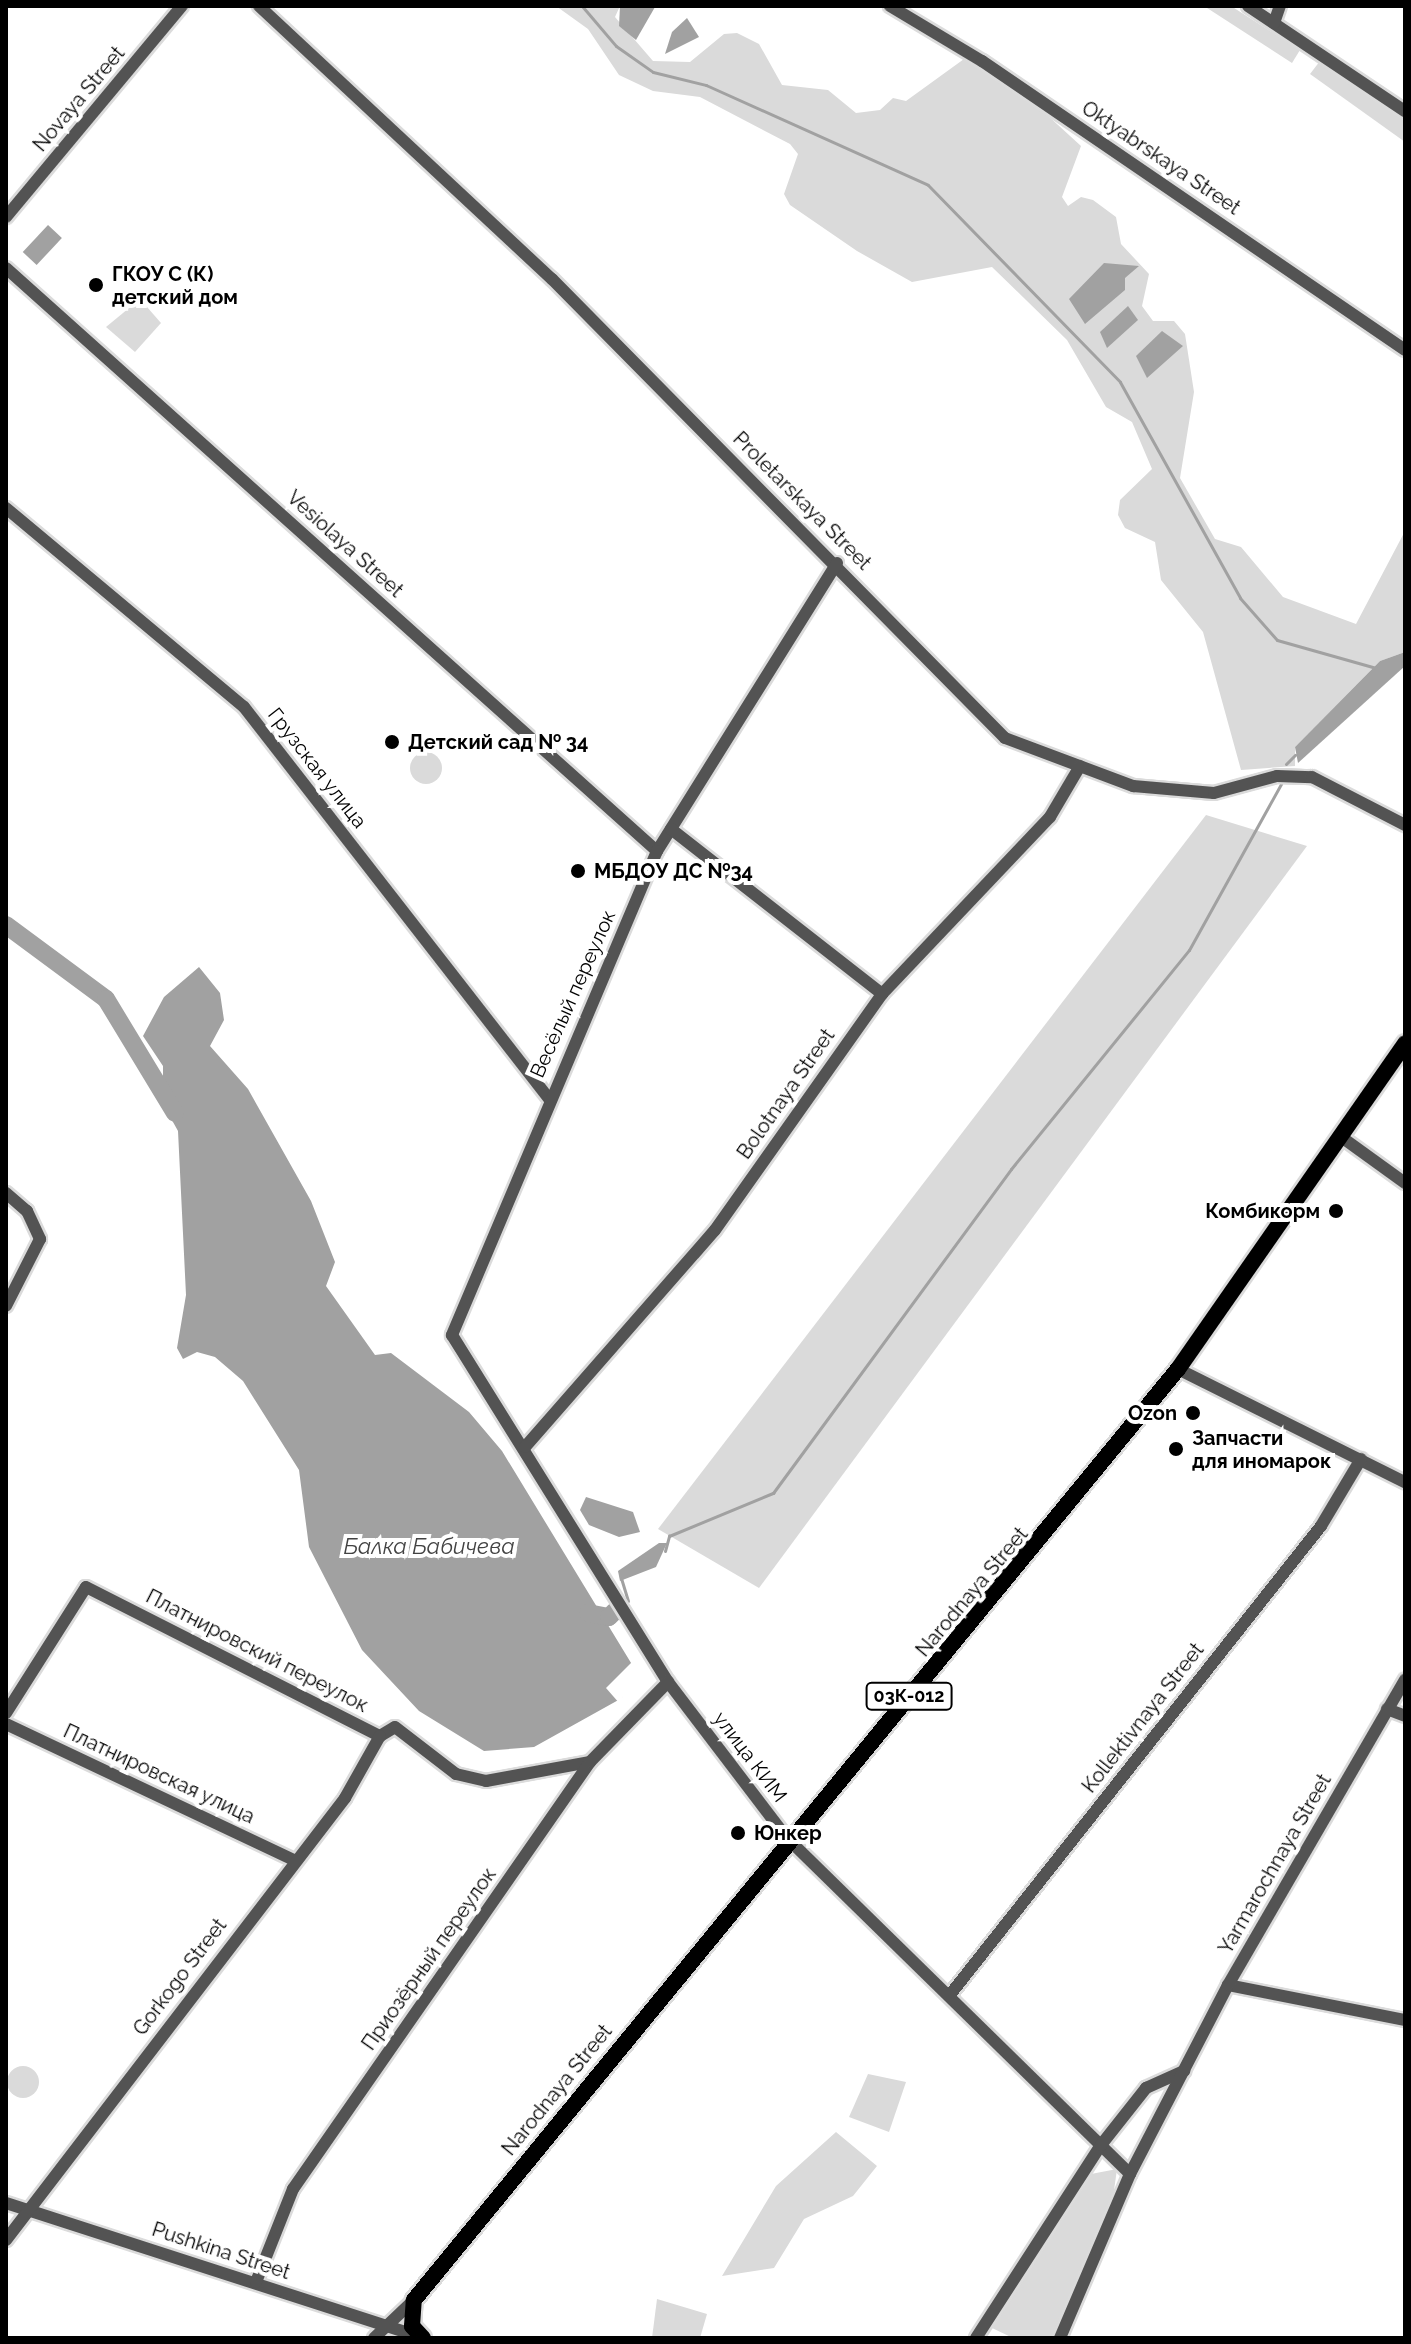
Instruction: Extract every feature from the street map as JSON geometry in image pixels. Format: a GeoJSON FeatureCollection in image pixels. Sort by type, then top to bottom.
{"type":"FeatureCollection","features":[{"type":"Feature","properties":{"kind":"main road","name":"Narodnaya Street"},"geometry":{"type":"LineString","coordinates":[[414,2300],[787,1838],[1178,1369],[1344,1139],[1405,1043]]}},
{"type":"Feature","properties":{"kind":"main road"},"geometry":{"type":"LineString","coordinates":[[414,2300],[421,2337]]}},
{"type":"Feature","properties":{"kind":"street","name":"Novaya Street"},"geometry":{"type":"LineString","coordinates":[[6,217],[182,6]]}},
{"type":"Feature","properties":{"kind":"street","name":"Proletarskaya Street"},"geometry":{"type":"LineString","coordinates":[[259,6],[552,279],[837,563],[1005,738],[1133,786],[1214,793],[1277,776],[1312,777],[1405,825]]}},
{"type":"Feature","properties":{"kind":"street","name":"Oktyabrskaya Street"},"geometry":{"type":"LineString","coordinates":[[890,6],[982,61],[1405,350]]}},
{"type":"Feature","properties":{"kind":"street"},"geometry":{"type":"LineString","coordinates":[[1248,6],[1405,111]]}},
{"type":"Feature","properties":{"kind":"street"},"geometry":{"type":"LineString","coordinates":[[1274,23],[1280,6]]}},
{"type":"Feature","properties":{"kind":"street","name":"Vesiolaya Street"},"geometry":{"type":"LineString","coordinates":[[6,268],[657,851]]}},
{"type":"Feature","properties":{"kind":"street","name":"Грузская улица"},"geometry":{"type":"LineString","coordinates":[[6,508],[244,707],[549,1099]]}},
{"type":"Feature","properties":{"kind":"street","name":"Весёлый переулок"},"geometry":{"type":"LineString","coordinates":[[452,1335],[549,1099],[657,851],[837,563]]}},
{"type":"Feature","properties":{"kind":"street","name":"Bolotnaya Street"},"geometry":{"type":"LineString","coordinates":[[525,1447],[715,1230],[882,994],[1050,817],[1080,766]]}},
{"type":"Feature","properties":{"kind":"street"},"geometry":{"type":"LineString","coordinates":[[671,829],[882,994]]}},
{"type":"Feature","properties":{"kind":"street"},"geometry":{"type":"LineString","coordinates":[[1344,1139],[1405,1183]]}},
{"type":"Feature","properties":{"kind":"street"},"geometry":{"type":"LineString","coordinates":[[6,1193],[27,1211],[40,1239],[6,1306]]}},
{"type":"Feature","properties":{"kind":"street","name":"улица КИМ"},"geometry":{"type":"LineString","coordinates":[[452,1335],[525,1447],[668,1682],[787,1838],[1130,2174]]}},
{"type":"Feature","properties":{"kind":"street"},"geometry":{"type":"LineString","coordinates":[[1178,1369],[1405,1482]]}},
{"type":"Feature","properties":{"kind":"street","name":"Kollektivnaya Street"},"geometry":{"type":"LineString","coordinates":[[949,1996],[1321,1526],[1361,1459]]}},
{"type":"Feature","properties":{"kind":"street","name":"Платнировский переулок"},"geometry":{"type":"LineString","coordinates":[[6,1713],[86,1587],[380,1736],[395,1727],[456,1774],[486,1781],[590,1762]]}},
{"type":"Feature","properties":{"kind":"street","name":"Yarmarochnaya Street"},"geometry":{"type":"LineString","coordinates":[[1060,2338],[1130,2174],[1228,1985],[1405,1680]]}},
{"type":"Feature","properties":{"kind":"street","name":"Приозёрный переулок"},"geometry":{"type":"LineString","coordinates":[[256,2282],[293,2189],[590,1762],[668,1682]]}},
{"type":"Feature","properties":{"kind":"street"},"geometry":{"type":"LineString","coordinates":[[1387,1709],[1405,1716]]}},
{"type":"Feature","properties":{"kind":"street","name":"Платнировская улица"},"geometry":{"type":"LineString","coordinates":[[6,1724],[294,1860]]}},
{"type":"Feature","properties":{"kind":"street","name":"Gorkogo Street"},"geometry":{"type":"LineString","coordinates":[[6,2240],[294,1860],[345,1798],[380,1736]]}},
{"type":"Feature","properties":{"kind":"street"},"geometry":{"type":"LineString","coordinates":[[1228,1985],[1405,2020]]}},
{"type":"Feature","properties":{"kind":"street"},"geometry":{"type":"LineString","coordinates":[[976,2338],[1101,2145],[1146,2088],[1184,2071]]}},
{"type":"Feature","properties":{"kind":"street","name":"Pushkina Street"},"geometry":{"type":"LineString","coordinates":[[6,2203],[421,2337]]}},
{"type":"Feature","properties":{"kind":"street"},"geometry":{"type":"LineString","coordinates":[[374,2338],[383,2325],[414,2300]]}},
{"type":"Feature","properties":{"kind":"shaded area"},"geometry":{"type":"Polygon","coordinates":[[[556,6],[620,6],[615,17],[653,61],[690,62],[724,34],[737,33],[759,44],[782,85],[828,90],[856,113],[880,110],[893,98],[906,101],[964,59],[1034,103],[1081,146],[1062,197],[1068,206],[1081,197],[1093,200],[1116,217],[1121,244],[1149,274],[1142,306],[1153,321],[1174,321],[1185,334],[1194,392],[1180,478],[1215,539],[1241,547],[1283,597],[1356,624],[1405,531],[1405,652],[1380,661],[1295,747],[1295,766],[1241,770],[1203,632],[1161,580],[1155,542],[1125,528],[1118,515],[1120,500],[1152,469],[1132,422],[1106,407],[1067,340],[992,267],[912,282],[857,251],[790,205],[784,194],[798,154],[790,144],[700,97],[653,91],[619,75],[588,29],[556,6]]]}},
{"type":"Feature","properties":{"kind":"shaded area"},"geometry":{"type":"Polygon","coordinates":[[[1204,6],[1231,6],[1300,50],[1292,63],[1204,6]]]}},
{"type":"Feature","properties":{"kind":"shaded area"},"geometry":{"type":"Polygon","coordinates":[[[1320,61],[1405,121],[1405,142],[1310,74],[1320,61]]]}},
{"type":"Feature","properties":{"kind":"shaded area"},"geometry":{"type":"Polygon","coordinates":[[[140,299],[161,323],[135,352],[106,327],[140,299]]]}},
{"type":"Feature","properties":{"kind":"shaded area"},"geometry":{"type":"Polygon","coordinates":[[[426,752],[438,756],[442,768],[438,780],[426,784],[414,780],[410,768],[414,756],[426,752]]]}},
{"type":"Feature","properties":{"kind":"shaded area"},"geometry":{"type":"Polygon","coordinates":[[[1206,815],[1307,846],[759,1588],[658,1529],[1206,815]]]}},
{"type":"Feature","properties":{"kind":"shaded area"},"geometry":{"type":"Polygon","coordinates":[[[23,2066],[34,2071],[39,2082],[34,2093],[23,2098],[12,2093],[7,2082],[12,2071],[23,2066]]]}},
{"type":"Feature","properties":{"kind":"shaded area"},"geometry":{"type":"Polygon","coordinates":[[[868,2074],[906,2082],[889,2132],[849,2117],[868,2074]]]}},
{"type":"Feature","properties":{"kind":"shaded area"},"geometry":{"type":"Polygon","coordinates":[[[836,2132],[877,2166],[853,2196],[804,2219],[774,2268],[722,2276],[776,2186],[836,2132]]]}},
{"type":"Feature","properties":{"kind":"shaded area"},"geometry":{"type":"Polygon","coordinates":[[[1117,2169],[1112,2205],[1054,2338],[1013,2338],[992,2328],[1091,2174],[1117,2169]]]}},
{"type":"Feature","properties":{"kind":"shaded area"},"geometry":{"type":"Polygon","coordinates":[[[657,2299],[707,2314],[700,2338],[652,2338],[657,2299]]]}},
{"type":"Feature","properties":{"kind":"water"},"geometry":{"type":"Polygon","coordinates":[[[620,6],[655,7],[636,40],[619,26],[620,6]]]}},
{"type":"Feature","properties":{"kind":"water"},"geometry":{"type":"Polygon","coordinates":[[[687,18],[699,37],[665,54],[672,32],[687,18]]]}},
{"type":"Feature","properties":{"kind":"water"},"geometry":{"type":"Polygon","coordinates":[[[48,225],[62,238],[37,265],[23,252],[48,225]]]}},
{"type":"Feature","properties":{"kind":"water"},"geometry":{"type":"Polygon","coordinates":[[[1104,263],[1139,266],[1125,278],[1125,290],[1085,324],[1069,299],[1104,263]]]}},
{"type":"Feature","properties":{"kind":"water"},"geometry":{"type":"Polygon","coordinates":[[[1128,306],[1138,320],[1107,348],[1100,332],[1128,306]]]}},
{"type":"Feature","properties":{"kind":"water"},"geometry":{"type":"Polygon","coordinates":[[[1162,331],[1183,346],[1147,378],[1136,356],[1162,331]]]}},
{"type":"Feature","properties":{"kind":"water"},"geometry":{"type":"Polygon","coordinates":[[[1405,652],[1405,666],[1298,763],[1295,747],[1380,661],[1405,652]]]}},
{"type":"Feature","properties":{"kind":"water","name":"Балка Бабичева"},"geometry":{"type":"Polygon","coordinates":[[[199,967],[220,993],[224,1020],[210,1046],[248,1089],[311,1201],[335,1262],[326,1286],[375,1355],[391,1353],[469,1412],[502,1451],[639,1676],[624,1679],[622,1698],[534,1747],[484,1751],[419,1711],[362,1650],[309,1547],[299,1470],[243,1381],[215,1357],[197,1352],[183,1359],[177,1348],[186,1295],[178,1131],[163,1104],[163,1066],[143,1036],[164,997],[199,967]]]}},
{"type":"Feature","properties":{"kind":"water"},"geometry":{"type":"Polygon","coordinates":[[[586,1497],[633,1512],[640,1532],[619,1537],[589,1525],[580,1510],[586,1497]]]}},
{"type":"Feature","properties":{"kind":"water"},"geometry":{"type":"Polygon","coordinates":[[[659,1543],[667,1543],[656,1567],[620,1581],[618,1571],[659,1543]]]}},
{"type":"Feature","properties":{"kind":"pier"},"geometry":{"type":"Polygon","coordinates":[[[632,1662],[643,1677],[628,1683],[620,1704],[606,1688],[632,1662]]]}},
{"type":"Feature","properties":{"kind":"waterway"},"geometry":{"type":"LineString","coordinates":[[582,6],[616,46],[653,72],[706,85],[928,185],[1120,382],[1240,598],[1277,640],[1376,668]]}},
{"type":"Feature","properties":{"kind":"waterway"},"geometry":{"type":"LineString","coordinates":[[1286,764],[1295,755]]}},
{"type":"Feature","properties":{"kind":"waterway"},"geometry":{"type":"LineString","coordinates":[[665,1551],[669,1536],[773,1493],[1011,1169],[1189,950],[1281,784]]}},
{"type":"Feature","properties":{"kind":"waterway"},"geometry":{"type":"LineString","coordinates":[[6,925],[106,999],[175,1113]]}},
{"type":"Feature","properties":{"kind":"waterway"},"geometry":{"type":"LineString","coordinates":[[621,1578],[628,1601]]}},
{"type":"Feature","properties":{"kind":"waterway"},"geometry":{"type":"LineString","coordinates":[[588,1613],[609,1617],[615,1611]]}},
{"type":"Feature","properties":{"kind":"place","name":"ГКОУ С (К) детский дом"},"geometry":{"type":"Point","coordinates":[96,285]}},
{"type":"Feature","properties":{"kind":"place","name":"Детский сад № 34"},"geometry":{"type":"Point","coordinates":[392,742]}},
{"type":"Feature","properties":{"kind":"place","name":"МБДОУ ДС №34"},"geometry":{"type":"Point","coordinates":[578,871]}},
{"type":"Feature","properties":{"kind":"place","name":"Комбикорм"},"geometry":{"type":"Point","coordinates":[1336,1211]}},
{"type":"Feature","properties":{"kind":"place","name":"Ozon"},"geometry":{"type":"Point","coordinates":[1193,1413]}},
{"type":"Feature","properties":{"kind":"place","name":"Запчасти для иномарок"},"geometry":{"type":"Point","coordinates":[1176,1449]}},
{"type":"Feature","properties":{"kind":"place","name":"Юнкер"},"geometry":{"type":"Point","coordinates":[738,1833]}}]}
